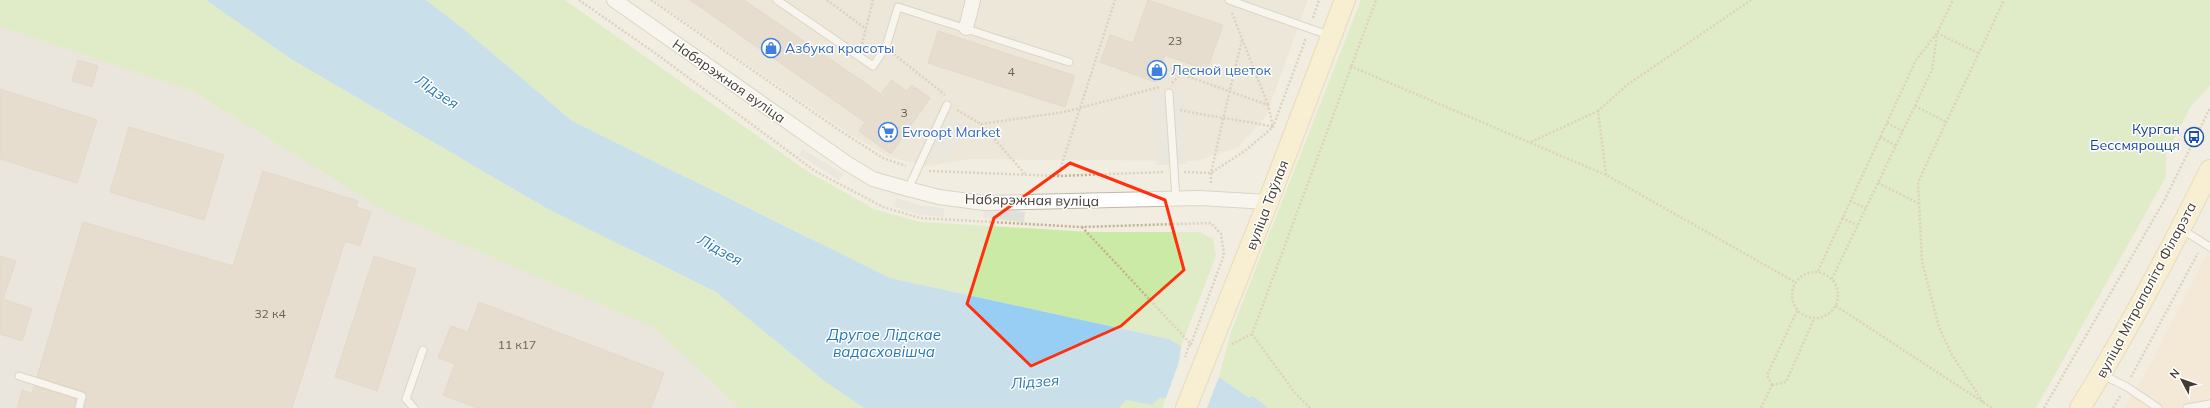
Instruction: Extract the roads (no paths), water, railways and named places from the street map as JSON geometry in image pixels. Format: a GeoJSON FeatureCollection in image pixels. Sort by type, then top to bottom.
{"type":"FeatureCollection","features":[{"type":"Feature","properties":{"kind":"main road","name":"вуліца Таўлая"},"geometry":{"type":"LineString","coordinates":[[1186,408],[1191,364],[1268,202],[1344,0]]}},
{"type":"Feature","properties":{"kind":"main road","name":"вуліца Мітрапаліта Філарэта"},"geometry":{"type":"LineString","coordinates":[[2080,408],[2101,374],[2181,229],[2210,170]]}},
{"type":"Feature","properties":{"kind":"street","name":"Набярэжная вуліца"},"geometry":{"type":"LineString","coordinates":[[614,0],[848,164],[873,179],[908,190],[939,198],[984,203],[1176,199],[1268,202]]}},
{"type":"Feature","properties":{"kind":"street"},"geometry":{"type":"LineString","coordinates":[[966,28],[973,0]]}},
{"type":"Feature","properties":{"kind":"lane"},"geometry":{"type":"LineString","coordinates":[[777,0],[873,66],[886,47],[898,7],[1069,62]]}},
{"type":"Feature","properties":{"kind":"lane"},"geometry":{"type":"LineString","coordinates":[[1229,3],[1331,36]]}},
{"type":"Feature","properties":{"kind":"lane"},"geometry":{"type":"LineString","coordinates":[[1169,93],[1176,199]]}},
{"type":"Feature","properties":{"kind":"lane"},"geometry":{"type":"LineString","coordinates":[[908,190],[948,105]]}},
{"type":"Feature","properties":{"kind":"lane"},"geometry":{"type":"LineString","coordinates":[[2181,229],[2210,247]]}},
{"type":"Feature","properties":{"kind":"lane"},"geometry":{"type":"LineString","coordinates":[[414,408],[406,399],[423,350]]}},
{"type":"Feature","properties":{"kind":"lane"},"geometry":{"type":"LineString","coordinates":[[2101,374],[2126,387],[2158,408]]}},
{"type":"Feature","properties":{"kind":"lane"},"geometry":{"type":"LineString","coordinates":[[20,376],[82,396],[79,408]]}},
{"type":"Feature","properties":{"kind":"lane"},"geometry":{"type":"LineString","coordinates":[[2187,408],[2210,404]]}},
{"type":"Feature","properties":{"kind":"water","name":"Другое Лідскае вадасховішча"},"geometry":{"type":"Polygon","coordinates":[[[206,0],[426,0],[465,30],[572,121],[890,278],[1169,339],[1181,346],[1179,362],[1166,398],[1159,398],[1152,405],[1126,400],[1119,408],[864,408],[823,380],[716,292],[546,208],[291,59],[206,0]]]}},
{"type":"Feature","properties":{"kind":"water"},"geometry":{"type":"Polygon","coordinates":[[[1219,377],[1249,398],[1253,396],[1268,408],[1207,408],[1219,377]]]}},
{"type":"Feature","properties":{"kind":"place","name":"Азбука красоты"},"geometry":{"type":"Point","coordinates":[771,48]}},
{"type":"Feature","properties":{"kind":"place","name":"Лесной цветок"},"geometry":{"type":"Point","coordinates":[1157,70]}},
{"type":"Feature","properties":{"kind":"place","name":"Evroopt Market"},"geometry":{"type":"Point","coordinates":[888,132]}},
{"type":"Feature","properties":{"kind":"place","name":"Курган Бессмяроцця"},"geometry":{"type":"Point","coordinates":[2194,137]}},
{"type":"Feature","properties":{"kind":"water label","name":"Лідзея"},"geometry":{"type":"Point","coordinates":[437,92]}},
{"type":"Feature","properties":{"kind":"water label","name":"Лідзея"},"geometry":{"type":"Point","coordinates":[720,250]}},
{"type":"Feature","properties":{"kind":"water label","name":"Лідзея"},"geometry":{"type":"Point","coordinates":[1035,382]}}]}
